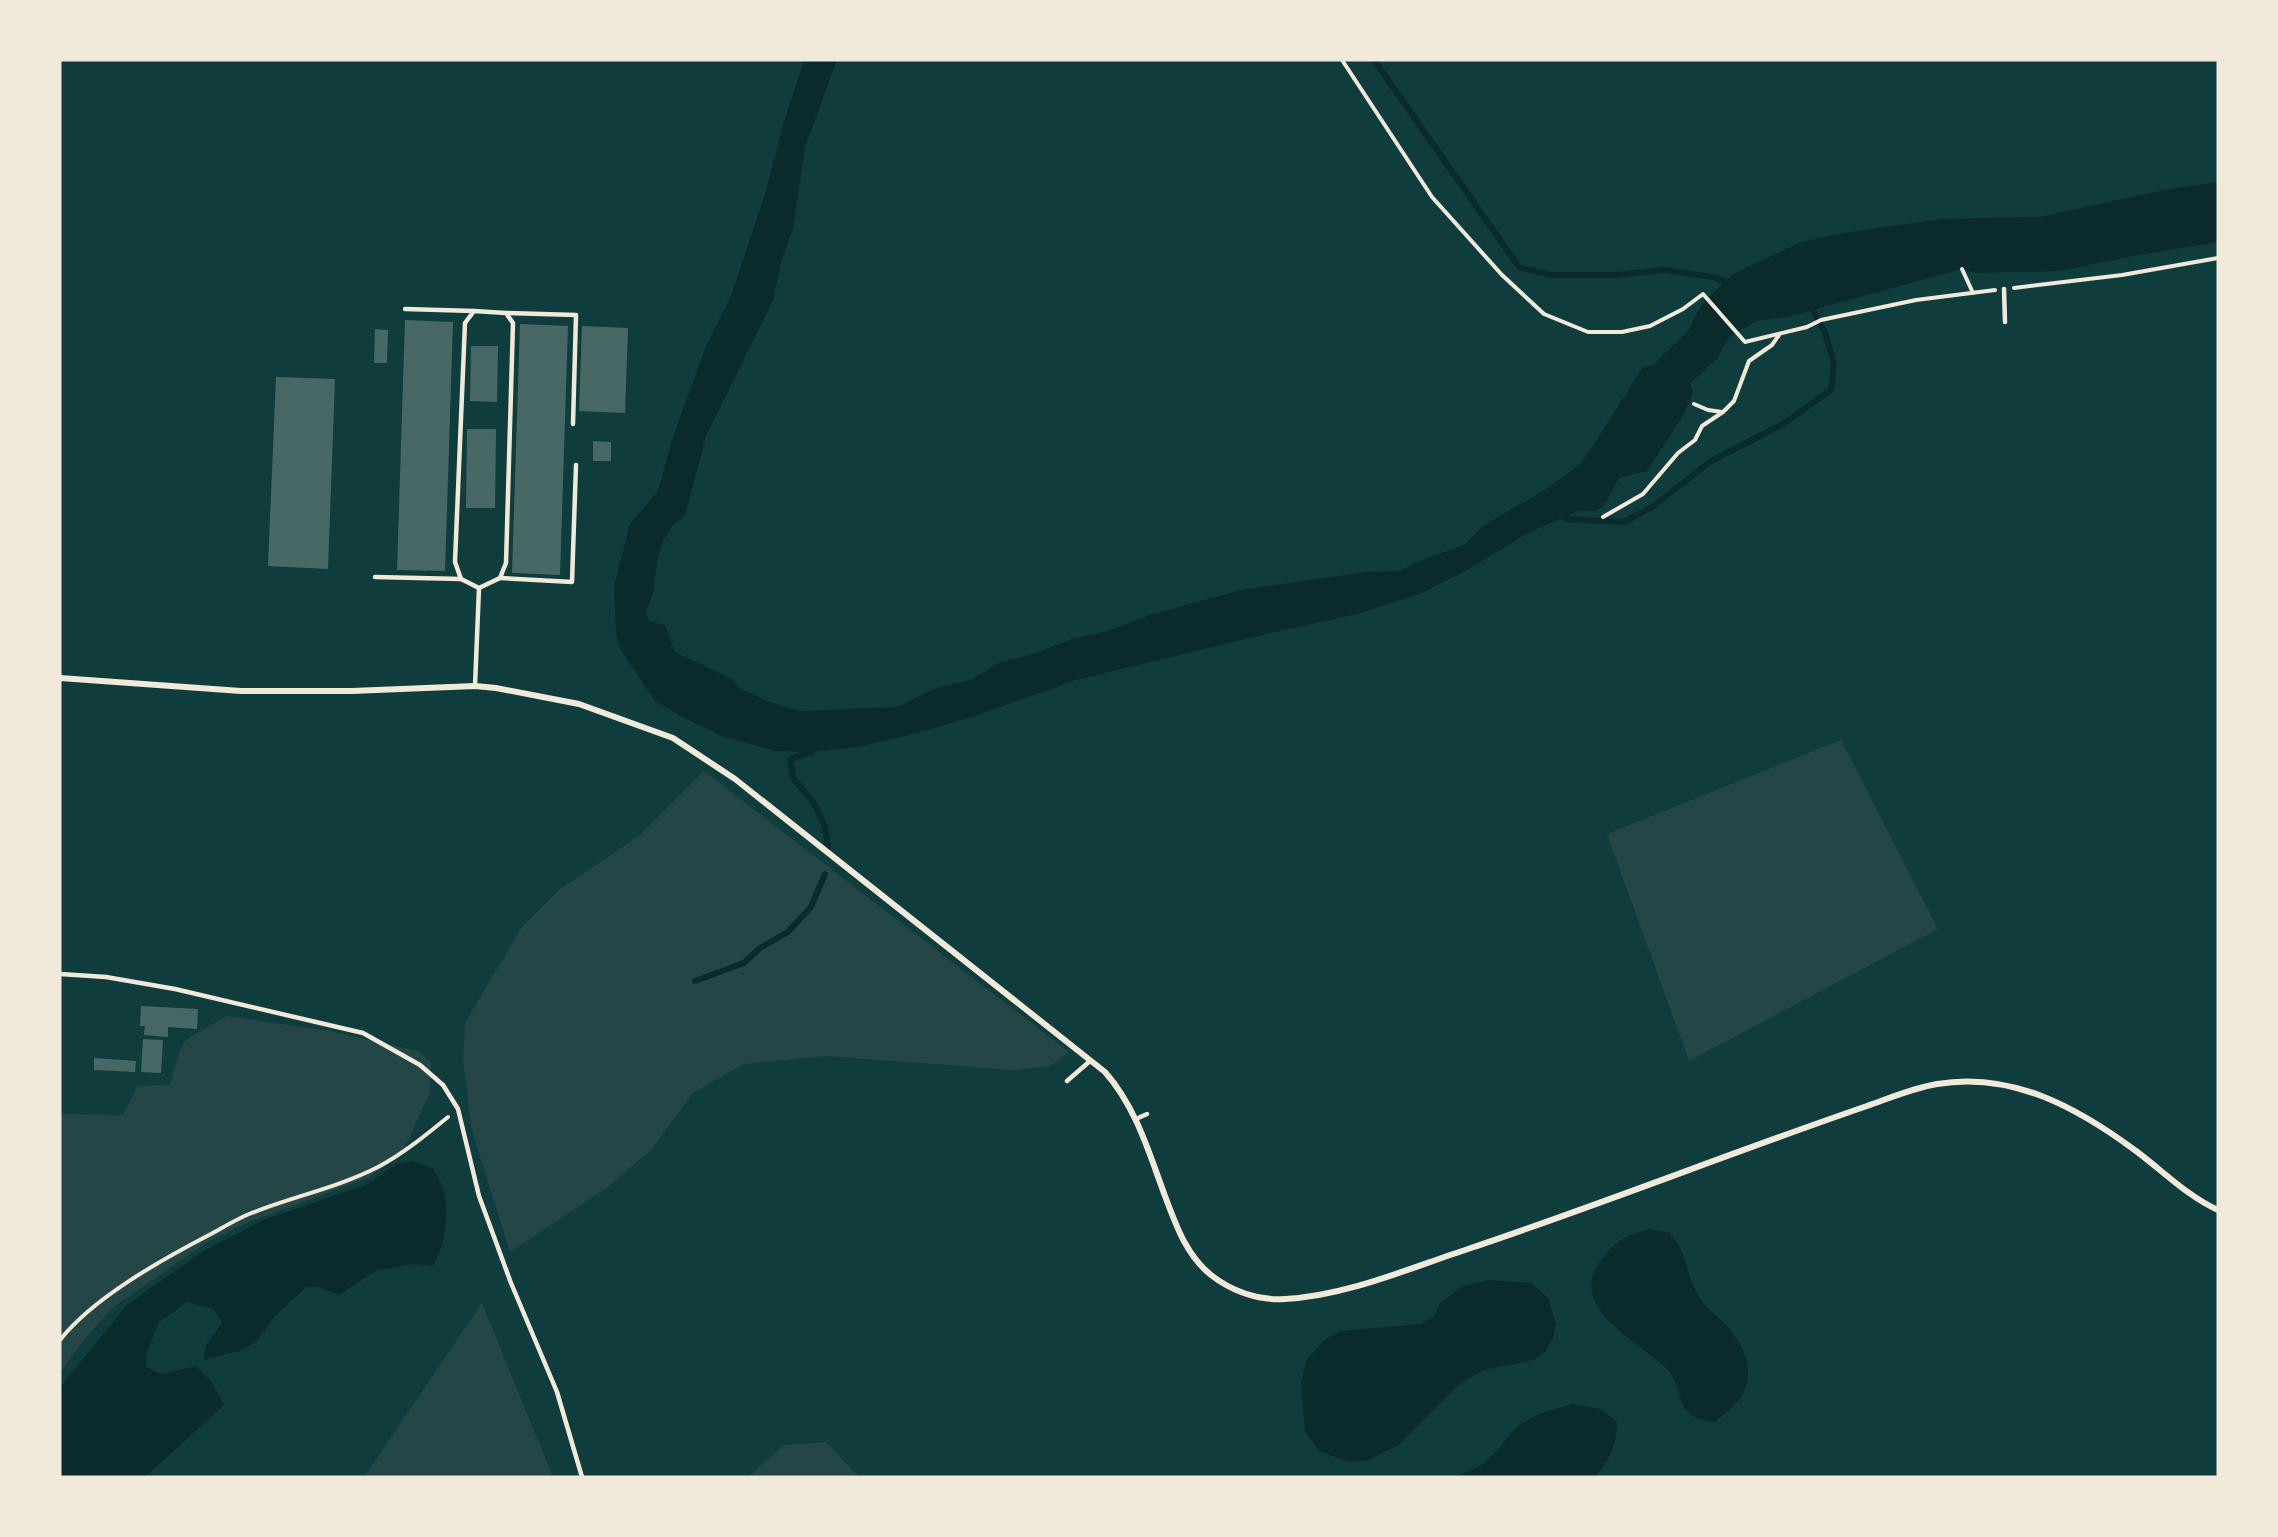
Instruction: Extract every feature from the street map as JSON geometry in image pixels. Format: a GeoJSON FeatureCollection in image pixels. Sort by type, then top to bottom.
{"type":"FeatureCollection","features":[{"type":"Feature","properties":{"kind":"street"},"geometry":{"type":"LineString","coordinates":[[60,678],[241,691],[304,692],[475,686],[496,688],[579,704],[673,738],[705,757],[735,779],[1105,1071],[1136,1119],[1177,1230],[1195,1261],[1225,1285],[1249,1295],[1282,1300],[1317,1296],[1382,1277],[1494,1240],[1867,1106],[1921,1088],[1955,1082],[2007,1085],[2059,1102],[2091,1120],[2137,1152],[2170,1180],[2218,1210]]}},
{"type":"Feature","properties":{"kind":"lane"},"geometry":{"type":"LineString","coordinates":[[2004,289],[2004,322]]}},
{"type":"Feature","properties":{"kind":"lane"},"geometry":{"type":"LineString","coordinates":[[405,309],[489,310],[506,313],[576,315],[573,424]]}},
{"type":"Feature","properties":{"kind":"lane"},"geometry":{"type":"LineString","coordinates":[[461,579],[455,562],[465,323],[474,311]]}},
{"type":"Feature","properties":{"kind":"lane"},"geometry":{"type":"LineString","coordinates":[[500,578],[506,563],[513,323],[506,313]]}},
{"type":"Feature","properties":{"kind":"lane"},"geometry":{"type":"LineString","coordinates":[[479,588],[500,578],[572,582],[576,465]]}},
{"type":"Feature","properties":{"kind":"lane"},"geometry":{"type":"LineString","coordinates":[[375,577],[461,579],[479,588]]}},
{"type":"Feature","properties":{"kind":"lane"},"geometry":{"type":"LineString","coordinates":[[475,686],[479,588]]}},
{"type":"Feature","properties":{"kind":"lane"},"geometry":{"type":"LineString","coordinates":[[60,974],[106,977],[175,989],[363,1033],[420,1065],[443,1085],[458,1109],[479,1196],[511,1283],[557,1392],[582,1477]]}},
{"type":"Feature","properties":{"kind":"lane"},"geometry":{"type":"LineString","coordinates":[[1067,1081],[1090,1061]]}},
{"type":"Feature","properties":{"kind":"lane"},"geometry":{"type":"LineString","coordinates":[[1136,1119],[1147,1114]]}},
{"type":"Feature","properties":{"kind":"path"},"geometry":{"type":"LineString","coordinates":[[1342,60],[1432,197],[1502,275],[1544,314],[1587,332],[1622,332],[1650,326],[1683,309],[1703,294],[1745,342],[1807,327],[1821,320],[1916,300],[2122,275],[2218,258]]}},
{"type":"Feature","properties":{"kind":"path"},"geometry":{"type":"LineString","coordinates":[[1962,269],[1972,292]]}},
{"type":"Feature","properties":{"kind":"path"},"geometry":{"type":"LineString","coordinates":[[1603,517],[1643,494],[1678,453],[1695,440],[1702,426],[1723,412],[1734,401],[1749,361],[1772,345],[1780,334]]}},
{"type":"Feature","properties":{"kind":"path"},"geometry":{"type":"LineString","coordinates":[[1694,404],[1708,410],[1723,412]]}},
{"type":"Feature","properties":{"kind":"path"},"geometry":{"type":"LineString","coordinates":[[60,1340],[68,1330],[102,1301],[160,1262],[248,1215],[349,1180],[379,1167],[416,1143],[458,1109]]}},
{"type":"Feature","properties":{"kind":"shaded area"},"geometry":{"type":"Polygon","coordinates":[[[804,60],[837,60],[805,147],[793,228],[781,261],[773,300],[706,436],[685,516],[672,526],[663,541],[658,557],[653,593],[646,613],[649,621],[665,625],[675,652],[732,679],[739,688],[767,701],[799,711],[897,707],[933,689],[973,679],[998,663],[1033,654],[1072,639],[1107,631],[1150,615],[1241,590],[1365,572],[1399,571],[1464,545],[1484,525],[1548,488],[1580,464],[1643,367],[1652,366],[1688,331],[1702,304],[1733,274],[1801,242],[1843,233],[1942,219],[2040,217],[2164,190],[2218,182],[2218,242],[2059,271],[1976,273],[1962,269],[1787,317],[1756,321],[1729,337],[1717,359],[1690,383],[1693,392],[1684,414],[1647,471],[1619,478],[1604,506],[1595,511],[1578,511],[1528,533],[1467,570],[1420,594],[1357,614],[1076,680],[966,719],[905,736],[857,747],[811,752],[775,751],[722,736],[655,701],[621,650],[616,635],[614,586],[630,524],[658,491],[672,440],[706,346],[731,296],[766,191],[783,125],[804,60]]]}},
{"type":"Feature","properties":{"kind":"shaded area"},"geometry":{"type":"Polygon","coordinates":[[[1841,740],[1938,929],[1689,1061],[1607,834],[1841,740]]]}},
{"type":"Feature","properties":{"kind":"shaded area"},"geometry":{"type":"Polygon","coordinates":[[[704,771],[1069,1052],[1050,1066],[1013,1070],[827,1056],[744,1064],[693,1093],[651,1150],[609,1186],[510,1252],[471,1127],[463,1059],[465,1023],[522,927],[559,890],[640,835],[704,771]]]}},
{"type":"Feature","properties":{"kind":"shaded area"},"geometry":{"type":"Polygon","coordinates":[[[226,1016],[329,1031],[418,1051],[431,1062],[430,1092],[402,1154],[368,1178],[251,1221],[209,1241],[113,1307],[83,1341],[60,1373],[60,1114],[123,1115],[138,1086],[170,1085],[179,1052],[186,1040],[226,1016]]]}},
{"type":"Feature","properties":{"kind":"shaded area"},"geometry":{"type":"Polygon","coordinates":[[[413,1161],[433,1168],[445,1195],[445,1232],[433,1266],[415,1264],[378,1270],[338,1295],[319,1287],[306,1287],[274,1317],[258,1340],[242,1350],[204,1360],[206,1345],[222,1323],[214,1309],[187,1302],[159,1322],[147,1352],[146,1367],[161,1374],[196,1366],[212,1382],[224,1405],[145,1477],[60,1477],[60,1387],[127,1305],[202,1252],[263,1220],[366,1185],[397,1164],[413,1161]]]}},
{"type":"Feature","properties":{"kind":"shaded area"},"geometry":{"type":"Polygon","coordinates":[[[1650,1229],[1670,1233],[1680,1248],[1694,1288],[1701,1300],[1727,1326],[1744,1353],[1748,1366],[1745,1390],[1728,1412],[1714,1422],[1691,1415],[1685,1409],[1677,1385],[1666,1368],[1610,1322],[1599,1308],[1592,1293],[1592,1277],[1606,1253],[1622,1239],[1650,1229]]]}},
{"type":"Feature","properties":{"kind":"shaded area"},"geometry":{"type":"Polygon","coordinates":[[[1488,1280],[1531,1283],[1548,1298],[1556,1324],[1553,1338],[1545,1352],[1533,1360],[1484,1370],[1461,1383],[1399,1445],[1368,1460],[1348,1462],[1319,1451],[1305,1432],[1301,1384],[1306,1361],[1323,1341],[1340,1331],[1421,1324],[1434,1316],[1441,1302],[1463,1286],[1488,1280]]]}},
{"type":"Feature","properties":{"kind":"shaded area"},"geometry":{"type":"Polygon","coordinates":[[[482,1303],[553,1477],[364,1477],[482,1303]]]}},
{"type":"Feature","properties":{"kind":"shaded area"},"geometry":{"type":"Polygon","coordinates":[[[1573,1404],[1601,1409],[1617,1422],[1612,1451],[1595,1477],[1451,1477],[1485,1462],[1523,1423],[1543,1413],[1573,1404]]]}},
{"type":"Feature","properties":{"kind":"shaded area"},"geometry":{"type":"Polygon","coordinates":[[[826,1442],[859,1477],[748,1477],[784,1445],[826,1442]]]}},
{"type":"Feature","properties":{"kind":"building"},"geometry":{"type":"Polygon","coordinates":[[[405,320],[453,322],[445,571],[397,570],[405,320]]]}},
{"type":"Feature","properties":{"kind":"building"},"geometry":{"type":"Polygon","coordinates":[[[520,324],[568,326],[560,575],[512,573],[520,324]]]}},
{"type":"Feature","properties":{"kind":"building"},"geometry":{"type":"Polygon","coordinates":[[[582,326],[628,328],[625,413],[579,411],[582,326]]]}},
{"type":"Feature","properties":{"kind":"building"},"geometry":{"type":"Polygon","coordinates":[[[375,329],[388,330],[387,363],[374,363],[375,329]]]}},
{"type":"Feature","properties":{"kind":"building"},"geometry":{"type":"Polygon","coordinates":[[[471,346],[498,346],[497,402],[470,401],[471,346]]]}},
{"type":"Feature","properties":{"kind":"building"},"geometry":{"type":"Polygon","coordinates":[[[276,377],[335,379],[328,569],[268,566],[276,377]]]}},
{"type":"Feature","properties":{"kind":"building"},"geometry":{"type":"Polygon","coordinates":[[[467,429],[496,429],[495,508],[466,508],[467,429]]]}},
{"type":"Feature","properties":{"kind":"building"},"geometry":{"type":"Polygon","coordinates":[[[593,441],[611,442],[611,461],[593,461],[593,441]]]}},
{"type":"Feature","properties":{"kind":"building"},"geometry":{"type":"Polygon","coordinates":[[[141,1006],[198,1009],[197,1029],[168,1027],[168,1037],[144,1035],[145,1026],[140,1026],[141,1006]]]}},
{"type":"Feature","properties":{"kind":"building"},"geometry":{"type":"Polygon","coordinates":[[[143,1039],[163,1040],[161,1073],[141,1072],[143,1039]]]}},
{"type":"Feature","properties":{"kind":"building"},"geometry":{"type":"Polygon","coordinates":[[[94,1058],[136,1061],[135,1072],[94,1070],[94,1058]]]}},
{"type":"Feature","properties":{"kind":"waterway"},"geometry":{"type":"LineString","coordinates":[[1374,60],[1519,267],[1550,275],[1616,275],[1663,270],[1713,277],[1731,284]]}},
{"type":"Feature","properties":{"kind":"waterway"},"geometry":{"type":"LineString","coordinates":[[1558,512],[1566,519],[1624,522],[1652,507],[1711,461],[1783,424],[1831,390],[1834,364],[1826,335],[1810,304]]}},
{"type":"Feature","properties":{"kind":"waterway"},"geometry":{"type":"LineString","coordinates":[[814,746],[811,752],[790,759],[793,778],[813,802],[825,826],[828,847]]}},
{"type":"Feature","properties":{"kind":"waterway"},"geometry":{"type":"LineString","coordinates":[[695,981],[744,963],[760,948],[788,932],[811,907],[825,874]]}}]}
